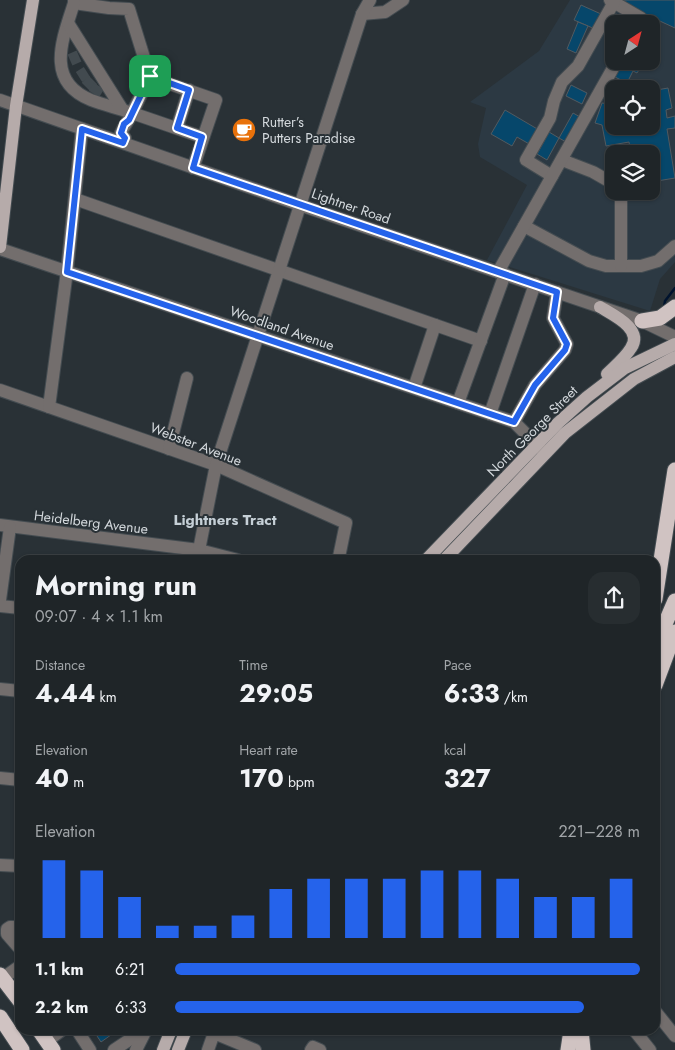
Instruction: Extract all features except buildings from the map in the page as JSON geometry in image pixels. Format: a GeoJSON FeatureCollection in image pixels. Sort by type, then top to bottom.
{"type":"FeatureCollection","features":[{"type":"Feature","properties":{"kind":"highway"},"geometry":{"type":"LineString","coordinates":[[642,321],[660,318],[675,307]]}},
{"type":"Feature","properties":{"kind":"highway"},"geometry":{"type":"LineString","coordinates":[[660,567],[675,470]]}},
{"type":"Feature","properties":{"kind":"highway"},"geometry":{"type":"LineString","coordinates":[[660,636],[675,602]]}},
{"type":"Feature","properties":{"kind":"highway"},"geometry":{"type":"LineString","coordinates":[[660,672],[675,632]]}},
{"type":"Feature","properties":{"kind":"highway"},"geometry":{"type":"LineString","coordinates":[[2,977],[15,994]]}},
{"type":"Feature","properties":{"kind":"highway"},"geometry":{"type":"LineString","coordinates":[[0,1017],[22,1050]]}},
{"type":"Feature","properties":{"kind":"highway"},"geometry":{"type":"LineString","coordinates":[[568,1050],[570,1035]]}},
{"type":"Feature","properties":{"kind":"highway"},"geometry":{"type":"LineString","coordinates":[[579,1050],[580,1035]]}},
{"type":"Feature","properties":{"kind":"highway"},"geometry":{"type":"LineString","coordinates":[[581,1035],[583,1050]]}},
{"type":"Feature","properties":{"kind":"main road"},"geometry":{"type":"LineString","coordinates":[[0,248],[16,106],[33,0]]}},
{"type":"Feature","properties":{"kind":"main road"},"geometry":{"type":"LineString","coordinates":[[587,398],[631,348],[635,340],[634,333],[626,323],[600,307]]}},
{"type":"Feature","properties":{"kind":"main road","name":"North George Street"},"geometry":{"type":"LineString","coordinates":[[448,555],[541,449],[558,423],[625,368],[675,344]]}},
{"type":"Feature","properties":{"kind":"main road","name":"North George Street"},"geometry":{"type":"LineString","coordinates":[[431,555],[541,449],[565,433],[634,379],[675,357]]}},
{"type":"Feature","properties":{"kind":"main road"},"geometry":{"type":"LineString","coordinates":[[163,1050],[169,1035]]}},
{"type":"Feature","properties":{"kind":"main road"},"geometry":{"type":"LineString","coordinates":[[178,1050],[184,1035]]}},
{"type":"Feature","properties":{"kind":"street"},"geometry":{"type":"LineString","coordinates":[[199,555],[216,466],[362,14],[370,0]]}},
{"type":"Feature","properties":{"kind":"street"},"geometry":{"type":"LineString","coordinates":[[362,14],[385,12],[403,0]]}},
{"type":"Feature","properties":{"kind":"street"},"geometry":{"type":"LineString","coordinates":[[124,141],[130,136],[133,126],[128,114],[85,74],[68,23],[74,1],[130,4],[150,76],[128,114]]}},
{"type":"Feature","properties":{"kind":"street"},"geometry":{"type":"LineString","coordinates":[[552,176],[526,160],[550,118],[554,101],[562,82],[582,60],[612,1],[636,15]]}},
{"type":"Feature","properties":{"kind":"street"},"geometry":{"type":"LineString","coordinates":[[68,23],[85,74],[128,114],[202,137]]}},
{"type":"Feature","properties":{"kind":"street"},"geometry":{"type":"LineString","coordinates":[[458,403],[481,341],[501,273],[524,226],[612,70]]}},
{"type":"Feature","properties":{"kind":"street"},"geometry":{"type":"LineString","coordinates":[[150,76],[216,100],[193,168]]}},
{"type":"Feature","properties":{"kind":"street"},"geometry":{"type":"LineString","coordinates":[[177,128],[189,90]]}},
{"type":"Feature","properties":{"kind":"street","name":"Lightner Road"},"geometry":{"type":"LineString","coordinates":[[0,100],[82,129],[124,141],[193,168],[300,205],[642,321],[675,337]]}},
{"type":"Feature","properties":{"kind":"street"},"geometry":{"type":"LineString","coordinates":[[49,407],[67,272],[82,129]]}},
{"type":"Feature","properties":{"kind":"street"},"geometry":{"type":"LineString","coordinates":[[562,160],[605,179]]}},
{"type":"Feature","properties":{"kind":"street"},"geometry":{"type":"LineString","coordinates":[[74,199],[481,341]]}},
{"type":"Feature","properties":{"kind":"street"},"geometry":{"type":"LineString","coordinates":[[621,200],[621,266]]}},
{"type":"Feature","properties":{"kind":"street"},"geometry":{"type":"LineString","coordinates":[[524,226],[589,261],[606,266],[641,266],[658,261],[675,246]]}},
{"type":"Feature","properties":{"kind":"street","name":"Woodland Avenue"},"geometry":{"type":"LineString","coordinates":[[0,248],[514,422],[541,449]]}},
{"type":"Feature","properties":{"kind":"street"},"geometry":{"type":"LineString","coordinates":[[490,414],[535,284]]}},
{"type":"Feature","properties":{"kind":"street"},"geometry":{"type":"LineString","coordinates":[[514,422],[535,385],[565,350],[567,344],[553,318],[557,292]]}},
{"type":"Feature","properties":{"kind":"street"},"geometry":{"type":"LineString","coordinates":[[414,388],[435,325]]}},
{"type":"Feature","properties":{"kind":"street"},"geometry":{"type":"LineString","coordinates":[[169,449],[187,378]]}},
{"type":"Feature","properties":{"kind":"street","name":"Webster Avenue"},"geometry":{"type":"LineString","coordinates":[[0,390],[216,466],[346,523],[339,555]]}},
{"type":"Feature","properties":{"kind":"street"},"geometry":{"type":"LineString","coordinates":[[0,600],[5,526]]}},
{"type":"Feature","properties":{"kind":"street","name":"Heidelberg Avenue"},"geometry":{"type":"LineString","coordinates":[[5,526],[199,555]]}},
{"type":"Feature","properties":{"kind":"street"},"geometry":{"type":"LineString","coordinates":[[0,606],[15,608]]}},
{"type":"Feature","properties":{"kind":"street"},"geometry":{"type":"LineString","coordinates":[[0,688],[15,690]]}},
{"type":"Feature","properties":{"kind":"street"},"geometry":{"type":"LineString","coordinates":[[0,778],[15,780]]}},
{"type":"Feature","properties":{"kind":"street"},"geometry":{"type":"LineString","coordinates":[[0,865],[15,866]]}},
{"type":"Feature","properties":{"kind":"street"},"geometry":{"type":"LineString","coordinates":[[15,927],[6,929],[7,934],[15,943]]}},
{"type":"Feature","properties":{"kind":"street"},"geometry":{"type":"LineString","coordinates":[[2,977],[15,969]]}},
{"type":"Feature","properties":{"kind":"street"},"geometry":{"type":"LineString","coordinates":[[660,1017],[675,1036]]}},
{"type":"Feature","properties":{"kind":"street"},"geometry":{"type":"LineString","coordinates":[[80,1035],[90,1050]]}},
{"type":"Feature","properties":{"kind":"street"},"geometry":{"type":"LineString","coordinates":[[114,1050],[137,1035]]}},
{"type":"Feature","properties":{"kind":"street"},"geometry":{"type":"LineString","coordinates":[[136,1050],[143,1035]]}},
{"type":"Feature","properties":{"kind":"street"},"geometry":{"type":"LineString","coordinates":[[208,1050],[213,1035]]}},
{"type":"Feature","properties":{"kind":"street"},"geometry":{"type":"LineString","coordinates":[[219,1035],[255,1050]]}},
{"type":"Feature","properties":{"kind":"street"},"geometry":{"type":"LineString","coordinates":[[638,1035],[650,1050]]}},
{"type":"Feature","properties":{"kind":"street"},"geometry":{"type":"LineString","coordinates":[[311,1050],[313,1046],[320,1050]]}},
{"type":"Feature","properties":{"kind":"shaded area"},"geometry":{"type":"Polygon","coordinates":[[[570,0],[675,0],[675,262],[660,279],[650,311],[487,260],[527,185],[480,157],[478,144],[486,108],[470,102],[539,51],[570,0]]]}},
{"type":"Feature","properties":{"kind":"waterway"},"geometry":{"type":"LineString","coordinates":[[664,307],[665,301],[675,288]]}},
{"type":"Feature","properties":{"kind":"tunnel"},"geometry":{"type":"LineString","coordinates":[[70,60],[79,56]]}},
{"type":"Feature","properties":{"kind":"tunnel"},"geometry":{"type":"LineString","coordinates":[[79,77],[87,72]]}},
{"type":"Feature","properties":{"kind":"tunnel"},"geometry":{"type":"LineString","coordinates":[[86,87],[93,80]]}},
{"type":"Feature","properties":{"kind":"tunnel"},"geometry":{"type":"LineString","coordinates":[[94,94],[99,86]]}},
{"type":"Feature","properties":{"kind":"place","name":"Rutter’s Putters Paradise"},"geometry":{"type":"Point","coordinates":[244,130]}},
{"type":"Feature","properties":{"kind":"district","name":"Lightners Tract"},"geometry":{"type":"Point","coordinates":[225,520]}},
{"type":"Feature","properties":{"kind":"route"},"geometry":{"type":"LineString","coordinates":[[150,76],[189,90],[177,128],[202,137],[193,168],[557,292],[553,318],[567,344],[565,350],[535,385],[514,422],[67,272],[82,129],[123,143],[125,138],[121,133],[124,124],[129,120],[150,76]]}}]}
